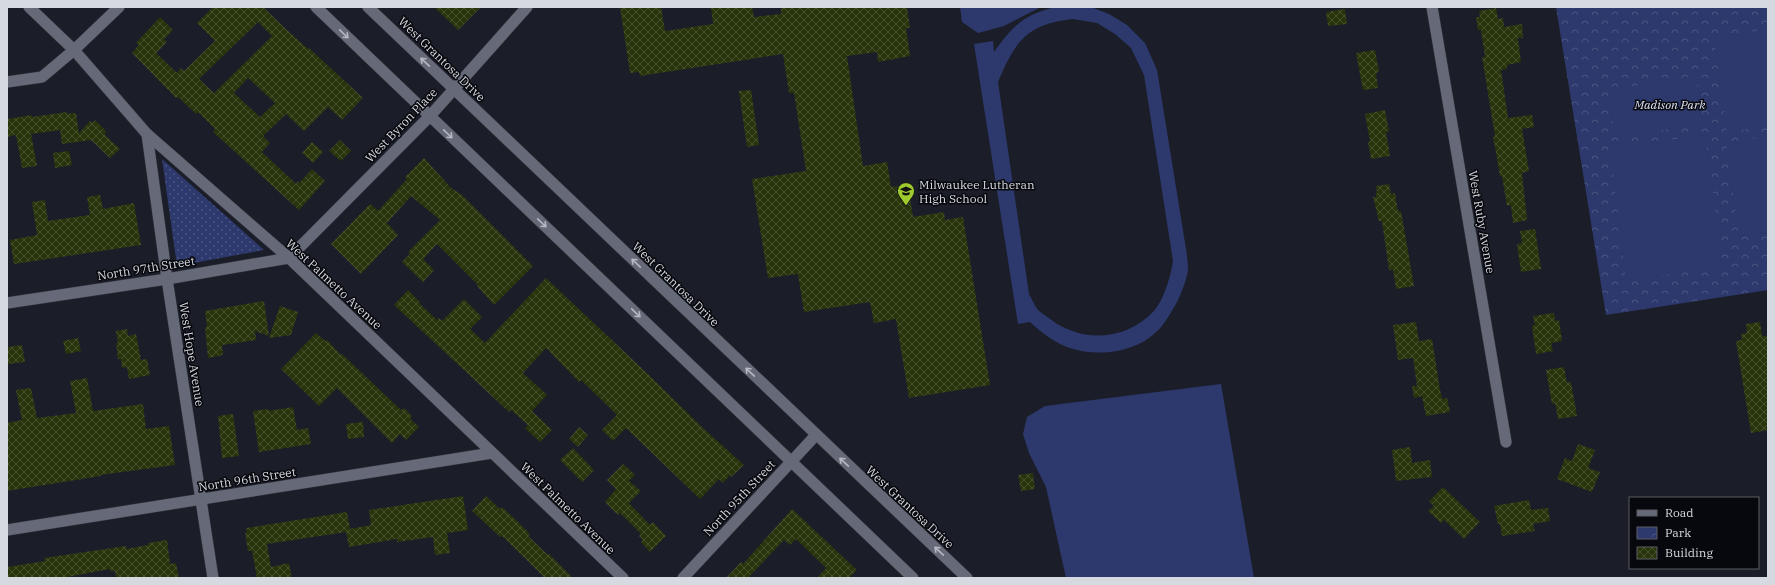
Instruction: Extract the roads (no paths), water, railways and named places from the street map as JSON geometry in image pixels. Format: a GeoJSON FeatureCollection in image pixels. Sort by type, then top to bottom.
{"type":"FeatureCollection","features":[{"type":"Feature","properties":{"kind":"street","name":"West Palmetto Avenue"},"geometry":{"type":"LineString","coordinates":[[28,7],[74,50],[147,134],[289,258],[623,578]]}},
{"type":"Feature","properties":{"kind":"street"},"geometry":{"type":"LineString","coordinates":[[7,82],[42,77],[74,50],[119,7]]}},
{"type":"Feature","properties":{"kind":"street"},"geometry":{"type":"LineString","coordinates":[[316,7],[913,578]]}},
{"type":"Feature","properties":{"kind":"street","name":"West Grantosa Drive"},"geometry":{"type":"LineString","coordinates":[[368,7],[967,578]]}},
{"type":"Feature","properties":{"kind":"street","name":"West Byron Place"},"geometry":{"type":"LineString","coordinates":[[289,258],[430,116],[527,7]]}},
{"type":"Feature","properties":{"kind":"street","name":"West Ruby Avenue"},"geometry":{"type":"LineString","coordinates":[[1432,7],[1506,442]]}},
{"type":"Feature","properties":{"kind":"street","name":"West Hope Avenue"},"geometry":{"type":"LineString","coordinates":[[147,134],[167,279],[213,578]]}},
{"type":"Feature","properties":{"kind":"street","name":"North 97th Street"},"geometry":{"type":"LineString","coordinates":[[7,303],[167,279],[289,258]]}},
{"type":"Feature","properties":{"kind":"street","name":"North 95th Street"},"geometry":{"type":"LineString","coordinates":[[683,578],[816,435]]}},
{"type":"Feature","properties":{"kind":"street","name":"North 96th Street"},"geometry":{"type":"LineString","coordinates":[[7,530],[492,453]]}},
{"type":"Feature","properties":{"kind":"place","name":"Milwaukee Lutheran High School"},"geometry":{"type":"Point","coordinates":[906,206]}},
{"type":"Feature","properties":{"kind":"park label","name":"Madison Park"},"geometry":{"type":"Point","coordinates":[1670,104]}}]}
